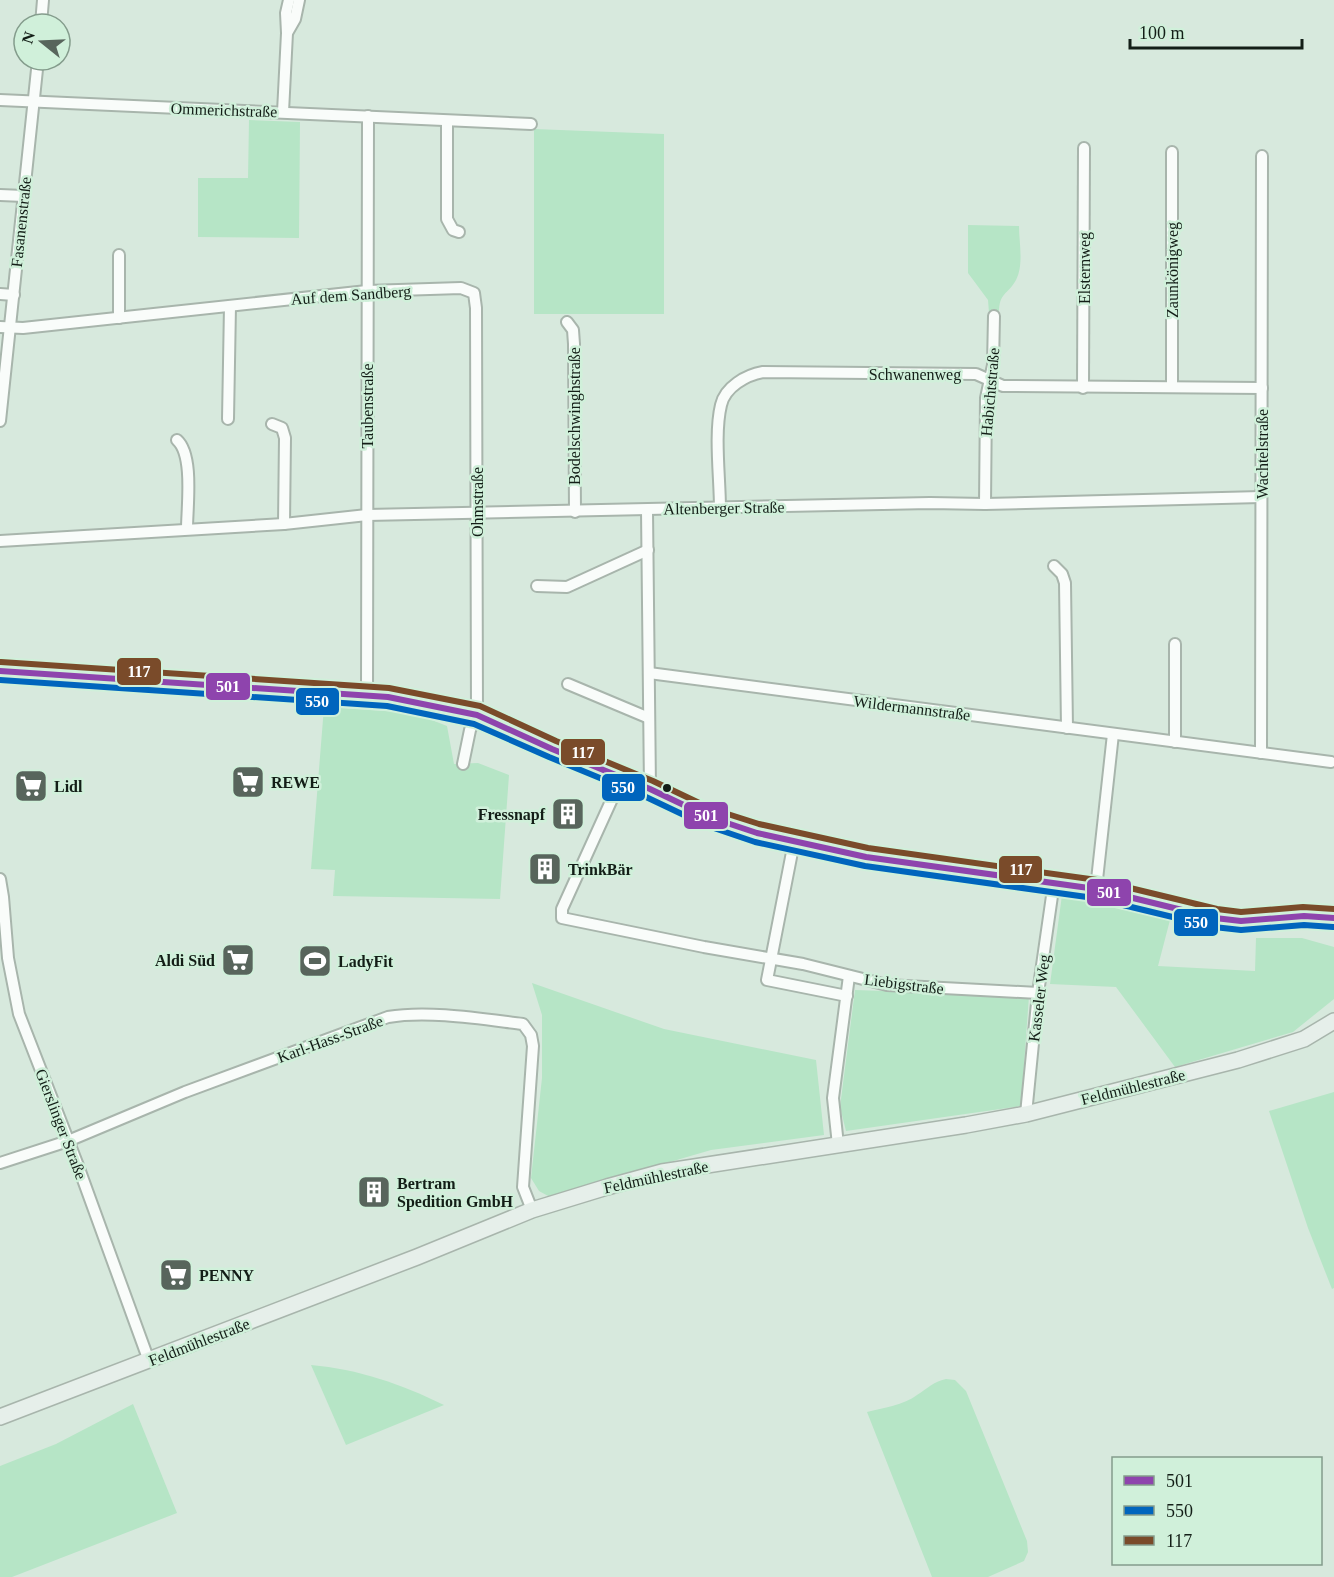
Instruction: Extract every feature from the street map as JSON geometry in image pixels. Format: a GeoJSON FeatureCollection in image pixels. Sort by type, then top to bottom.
{"type":"FeatureCollection","features":[{"type":"Feature","properties":{"kind":"street"},"geometry":{"type":"LineString","coordinates":[[283,112],[286,13],[289,0]]}},
{"type":"Feature","properties":{"kind":"street"},"geometry":{"type":"LineString","coordinates":[[287,33],[295,19],[299,0]]}},
{"type":"Feature","properties":{"kind":"street","name":"Fasanenstraße"},"geometry":{"type":"LineString","coordinates":[[0,421],[5,327],[14,295],[37,72]]}},
{"type":"Feature","properties":{"kind":"street","name":"Ommerichstraße"},"geometry":{"type":"LineString","coordinates":[[0,100],[531,124]]}},
{"type":"Feature","properties":{"kind":"street","name":"Taubenstraße"},"geometry":{"type":"LineString","coordinates":[[367,696],[368,116]]}},
{"type":"Feature","properties":{"kind":"street"},"geometry":{"type":"LineString","coordinates":[[447,121],[447,219],[453,230],[459,232]]}},
{"type":"Feature","properties":{"kind":"street","name":"Elsternweg"},"geometry":{"type":"LineString","coordinates":[[1083,387],[1084,148]]}},
{"type":"Feature","properties":{"kind":"street","name":"Zaunkönigweg"},"geometry":{"type":"LineString","coordinates":[[1172,152],[1172,387]]}},
{"type":"Feature","properties":{"kind":"street","name":"Wachtelstraße"},"geometry":{"type":"LineString","coordinates":[[1260,753],[1262,156]]}},
{"type":"Feature","properties":{"kind":"street"},"geometry":{"type":"LineString","coordinates":[[0,195],[24,196]]}},
{"type":"Feature","properties":{"kind":"street"},"geometry":{"type":"LineString","coordinates":[[119,255],[119,318]]}},
{"type":"Feature","properties":{"kind":"street","name":"Auf dem Sandberg"},"geometry":{"type":"LineString","coordinates":[[5,327],[119,318],[368,291],[461,288],[471,290]]}},
{"type":"Feature","properties":{"kind":"street","name":"Ohmstraße"},"geometry":{"type":"LineString","coordinates":[[463,764],[470,730],[477,716],[476,298],[471,290]]}},
{"type":"Feature","properties":{"kind":"street"},"geometry":{"type":"LineString","coordinates":[[0,294],[14,295]]}},
{"type":"Feature","properties":{"kind":"street"},"geometry":{"type":"LineString","coordinates":[[228,419],[230,306]]}},
{"type":"Feature","properties":{"kind":"street","name":"Habichtstraße"},"geometry":{"type":"LineString","coordinates":[[985,504],[986,398],[992,381],[994,316]]}},
{"type":"Feature","properties":{"kind":"street","name":"Bodelschwinghstraße"},"geometry":{"type":"LineString","coordinates":[[567,322],[573,330],[574,344],[575,512]]}},
{"type":"Feature","properties":{"kind":"street","name":"Schwanenweg"},"geometry":{"type":"LineString","coordinates":[[720,509],[721,404],[734,385],[747,376],[763,372],[976,374],[1003,386],[1262,388]]}},
{"type":"Feature","properties":{"kind":"street"},"geometry":{"type":"LineString","coordinates":[[272,424],[282,428],[285,438],[284,524]]}},
{"type":"Feature","properties":{"kind":"street"},"geometry":{"type":"LineString","coordinates":[[177,440],[182,445],[187,458],[187,529]]}},
{"type":"Feature","properties":{"kind":"street","name":"Altenberger Straße"},"geometry":{"type":"LineString","coordinates":[[0,541],[284,524],[367,515],[1262,497]]}},
{"type":"Feature","properties":{"kind":"street"},"geometry":{"type":"LineString","coordinates":[[647,510],[650,789]]}},
{"type":"Feature","properties":{"kind":"street"},"geometry":{"type":"LineString","coordinates":[[537,586],[567,587],[648,550]]}},
{"type":"Feature","properties":{"kind":"street"},"geometry":{"type":"LineString","coordinates":[[1054,566],[1062,574],[1065,583],[1067,728]]}},
{"type":"Feature","properties":{"kind":"street"},"geometry":{"type":"LineString","coordinates":[[1175,644],[1175,742]]}},
{"type":"Feature","properties":{"kind":"street"},"geometry":{"type":"LineString","coordinates":[[0,670],[411,701],[477,716],[650,789],[709,817],[751,832],[866,857],[920,866],[1096,889],[1215,918],[1242,921],[1304,916],[1334,918]]}},
{"type":"Feature","properties":{"kind":"street","name":"Wildermannstraße"},"geometry":{"type":"LineString","coordinates":[[649,673],[1331,762]]}},
{"type":"Feature","properties":{"kind":"street"},"geometry":{"type":"LineString","coordinates":[[568,684],[649,718]]}},
{"type":"Feature","properties":{"kind":"street"},"geometry":{"type":"LineString","coordinates":[[1096,889],[1113,734]]}},
{"type":"Feature","properties":{"kind":"street","name":"Liebigstraße"},"geometry":{"type":"LineString","coordinates":[[622,777],[562,909],[562,918],[771,958],[887,985],[1038,993]]}},
{"type":"Feature","properties":{"kind":"street"},"geometry":{"type":"LineString","coordinates":[[771,958],[794,842]]}},
{"type":"Feature","properties":{"kind":"street","name":"Gierslinger Straße"},"geometry":{"type":"LineString","coordinates":[[0,879],[8,958],[19,1014],[149,1361]]}},
{"type":"Feature","properties":{"kind":"street","name":"Kasseler Weg"},"geometry":{"type":"LineString","coordinates":[[1026,1114],[1038,993],[1054,882]]}},
{"type":"Feature","properties":{"kind":"street","name":"Liebigstraße"},"geometry":{"type":"LineString","coordinates":[[771,958],[767,980],[847,996]]}},
{"type":"Feature","properties":{"kind":"street"},"geometry":{"type":"LineString","coordinates":[[838,1145],[833,1098],[849,976]]}},
{"type":"Feature","properties":{"kind":"street","name":"Karl-Hass-Straße"},"geometry":{"type":"LineString","coordinates":[[0,1163],[68,1141],[185,1092],[388,1017],[415,1014],[523,1024],[531,1035],[533,1047],[523,1187],[532,1210]]}},
{"type":"Feature","properties":{"kind":"street","name":"Feldmühlestraße"},"geometry":{"type":"LineString","coordinates":[[0,1417],[417,1257],[532,1210],[607,1187],[662,1172],[1026,1114],[1238,1060],[1304,1039],[1334,1021]]}},
{"type":"Feature","properties":{"kind":"green space"},"geometry":{"type":"Polygon","coordinates":[[[249,120],[300,122],[299,238],[198,237],[198,178],[248,178],[249,120]]]}},
{"type":"Feature","properties":{"kind":"green space"},"geometry":{"type":"Polygon","coordinates":[[[534,129],[664,134],[664,314],[534,314],[534,129]]]}},
{"type":"Feature","properties":{"kind":"green space"},"geometry":{"type":"Polygon","coordinates":[[[968,225],[1019,226],[1018,274],[1013,285],[1002,297],[999,313],[989,313],[988,300],[968,273],[968,225]]]}},
{"type":"Feature","properties":{"kind":"green space"},"geometry":{"type":"Polygon","coordinates":[[[324,707],[414,713],[447,726],[454,764],[478,763],[509,775],[500,899],[333,896],[335,870],[311,869],[324,707]]]}},
{"type":"Feature","properties":{"kind":"green space"},"geometry":{"type":"Polygon","coordinates":[[[1062,895],[1117,904],[1170,920],[1158,966],[1255,971],[1256,938],[1302,938],[1334,947],[1334,999],[1293,1032],[1175,1067],[1116,987],[1050,984],[1062,895]]]}},
{"type":"Feature","properties":{"kind":"green space"},"geometry":{"type":"Polygon","coordinates":[[[532,983],[664,1029],[816,1060],[824,1135],[711,1150],[550,1197],[539,1191],[531,1178],[542,1078],[542,1015],[532,983]]]}},
{"type":"Feature","properties":{"kind":"green space"},"geometry":{"type":"Polygon","coordinates":[[[855,990],[1029,996],[1021,1106],[846,1131],[840,1107],[855,990]]]}},
{"type":"Feature","properties":{"kind":"green space"},"geometry":{"type":"Polygon","coordinates":[[[1334,1092],[1334,1288],[1332,1289],[1308,1228],[1269,1111],[1334,1092]]]}},
{"type":"Feature","properties":{"kind":"green space"},"geometry":{"type":"Polygon","coordinates":[[[311,1365],[346,1370],[379,1379],[412,1390],[444,1405],[346,1445],[311,1365]]]}},
{"type":"Feature","properties":{"kind":"green space"},"geometry":{"type":"Polygon","coordinates":[[[946,1379],[955,1380],[966,1391],[1027,1541],[1028,1552],[1024,1561],[988,1577],[932,1577],[867,1412],[906,1401],[946,1379]]]}},
{"type":"Feature","properties":{"kind":"green space"},"geometry":{"type":"Polygon","coordinates":[[[133,1404],[177,1513],[12,1577],[0,1577],[0,1466],[56,1444],[133,1404]]]}},
{"type":"Feature","properties":{"kind":"transit line","name":"117"},"geometry":{"type":"LineString","coordinates":[[1,662],[389,688],[480,706],[712,809],[759,824],[868,848],[1097,880],[1217,909],[1241,912],[1303,907],[1334,909]]}},
{"type":"Feature","properties":{"kind":"transit line","name":"501"},"geometry":{"type":"LineString","coordinates":[[0,671],[388,697],[477,715],[650,789],[709,817],[757,833],[866,857],[1096,889],[1215,918],[1241,921],[1304,916],[1334,918]]}},
{"type":"Feature","properties":{"kind":"transit line","name":"550"},"geometry":{"type":"LineString","coordinates":[[0,680],[387,706],[474,724],[646,797],[705,825],[755,842],[865,866],[1094,898],[1214,927],[1241,930],[1304,925],[1333,927]]}},
{"type":"Feature","properties":{"kind":"place","name":"REWE"},"geometry":{"type":"Point","coordinates":[248,782]}},
{"type":"Feature","properties":{"kind":"place","name":"Lidl"},"geometry":{"type":"Point","coordinates":[31,786]}},
{"type":"Feature","properties":{"kind":"place","name":"Fressnapf"},"geometry":{"type":"Point","coordinates":[568,814]}},
{"type":"Feature","properties":{"kind":"place","name":"TrinkBär"},"geometry":{"type":"Point","coordinates":[545,869]}},
{"type":"Feature","properties":{"kind":"place","name":"Aldi Süd"},"geometry":{"type":"Point","coordinates":[238,960]}},
{"type":"Feature","properties":{"kind":"place","name":"LadyFit"},"geometry":{"type":"Point","coordinates":[315,961]}},
{"type":"Feature","properties":{"kind":"place","name":"Bertram Spedition GmbH"},"geometry":{"type":"Point","coordinates":[374,1192]}},
{"type":"Feature","properties":{"kind":"place","name":"PENNY"},"geometry":{"type":"Point","coordinates":[176,1275]}}]}
